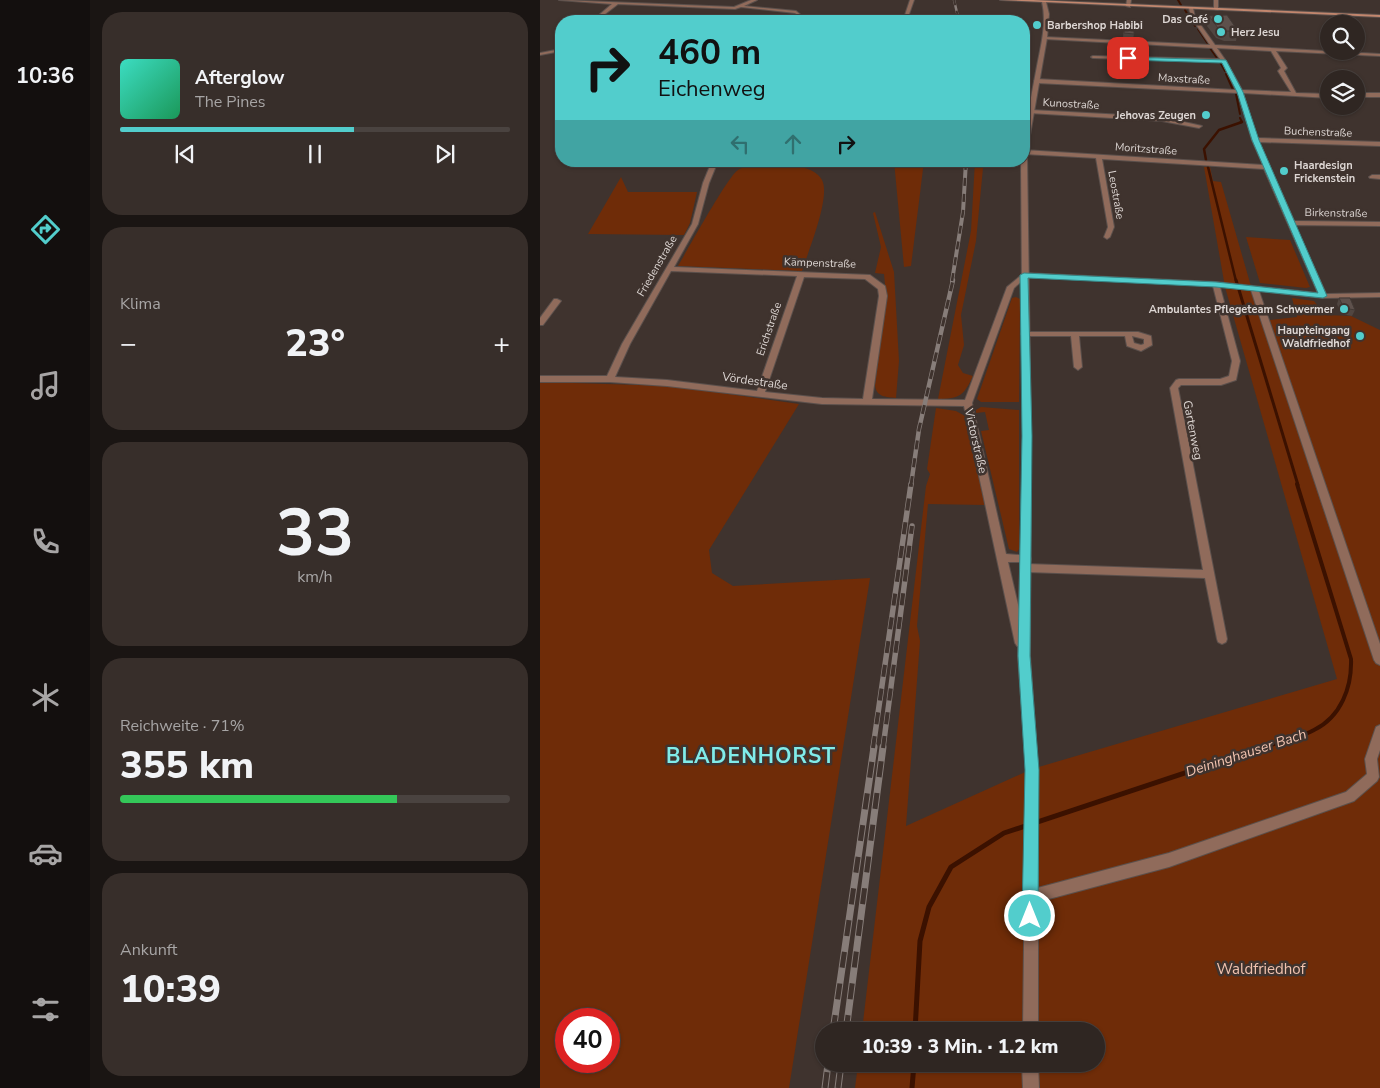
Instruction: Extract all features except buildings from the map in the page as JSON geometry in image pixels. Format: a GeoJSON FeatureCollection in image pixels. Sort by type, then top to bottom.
{"type":"FeatureCollection","features":[{"type":"Feature","properties":{"kind":"main road"},"geometry":{"type":"LineString","coordinates":[[1002,0],[1128,3],[1191,8],[1380,16]]}},
{"type":"Feature","properties":{"kind":"street"},"geometry":{"type":"LineString","coordinates":[[561,0],[743,7],[792,11],[800,15]]}},
{"type":"Feature","properties":{"kind":"street"},"geometry":{"type":"LineString","coordinates":[[743,7],[755,0]]}},
{"type":"Feature","properties":{"kind":"street"},"geometry":{"type":"LineString","coordinates":[[907,15],[912,0]]}},
{"type":"Feature","properties":{"kind":"street"},"geometry":{"type":"LineString","coordinates":[[1216,0],[1216,9]]}},
{"type":"Feature","properties":{"kind":"street","name":"Victorstraße"},"geometry":{"type":"LineString","coordinates":[[1030,118],[1045,38],[1047,16],[1044,2]]}},
{"type":"Feature","properties":{"kind":"street"},"geometry":{"type":"LineString","coordinates":[[601,15],[616,3]]}},
{"type":"Feature","properties":{"kind":"street"},"geometry":{"type":"LineString","coordinates":[[1191,8],[1193,16],[1224,61],[1240,92],[1255,140],[1323,296]]}},
{"type":"Feature","properties":{"kind":"street"},"geometry":{"type":"LineString","coordinates":[[1045,38],[1380,55]]}},
{"type":"Feature","properties":{"kind":"street"},"geometry":{"type":"LineString","coordinates":[[1272,49],[1284,68],[1281,71],[1295,95]]}},
{"type":"Feature","properties":{"kind":"street"},"geometry":{"type":"LineString","coordinates":[[540,54],[555,51]]}},
{"type":"Feature","properties":{"kind":"street"},"geometry":{"type":"LineString","coordinates":[[1093,57],[1224,61]]}},
{"type":"Feature","properties":{"kind":"street","name":"Maxstraße"},"geometry":{"type":"LineString","coordinates":[[1037,81],[1320,96]]}},
{"type":"Feature","properties":{"kind":"street"},"geometry":{"type":"LineString","coordinates":[[1365,95],[1380,95]]}},
{"type":"Feature","properties":{"kind":"street","name":"Kunostraße"},"geometry":{"type":"LineString","coordinates":[[1031,112],[1162,120],[1199,126]]}},
{"type":"Feature","properties":{"kind":"street","name":"Buchenstraße"},"geometry":{"type":"LineString","coordinates":[[1255,140],[1380,144]]}},
{"type":"Feature","properties":{"kind":"street","name":"Moritzstraße"},"geometry":{"type":"LineString","coordinates":[[1030,152],[1266,167]]}},
{"type":"Feature","properties":{"kind":"street","name":"Leostraße"},"geometry":{"type":"LineString","coordinates":[[1099,156],[1112,227],[1107,237]]}},
{"type":"Feature","properties":{"kind":"street","name":"Friedenstraße"},"geometry":{"type":"LineString","coordinates":[[610,379],[626,344],[695,224],[706,183],[713,167]]}},
{"type":"Feature","properties":{"kind":"street","name":"Victorstraße"},"geometry":{"type":"LineString","coordinates":[[1024,167],[1026,563],[1024,656],[1032,770],[1030,1022]]}},
{"type":"Feature","properties":{"kind":"street"},"geometry":{"type":"LineString","coordinates":[[1372,177],[1380,177]]}},
{"type":"Feature","properties":{"kind":"street","name":"Birkenstraße"},"geometry":{"type":"LineString","coordinates":[[1291,223],[1380,224]]}},
{"type":"Feature","properties":{"kind":"street","name":"Kämpenstraße"},"geometry":{"type":"LineString","coordinates":[[669,269],[867,276],[882,288],[883,296],[867,402]]}},
{"type":"Feature","properties":{"kind":"street","name":"Erichstraße"},"geometry":{"type":"LineString","coordinates":[[760,392],[801,274]]}},
{"type":"Feature","properties":{"kind":"street"},"geometry":{"type":"LineString","coordinates":[[1024,275],[1216,284],[1323,296],[1380,295]]}},
{"type":"Feature","properties":{"kind":"street","name":"Victorstraße"},"geometry":{"type":"LineString","coordinates":[[1024,275],[1011,287],[968,403],[1024,656]]}},
{"type":"Feature","properties":{"kind":"street","name":"Gartenweg"},"geometry":{"type":"LineString","coordinates":[[1216,284],[1236,361],[1233,378],[1221,382],[1178,382],[1174,388],[1222,639]]}},
{"type":"Feature","properties":{"kind":"street"},"geometry":{"type":"LineString","coordinates":[[1254,288],[1380,660]]}},
{"type":"Feature","properties":{"kind":"street"},"geometry":{"type":"LineString","coordinates":[[540,323],[557,301]]}},
{"type":"Feature","properties":{"kind":"street"},"geometry":{"type":"LineString","coordinates":[[1025,334],[1128,334]]}},
{"type":"Feature","properties":{"kind":"street"},"geometry":{"type":"LineString","coordinates":[[1075,335],[1078,367]]}},
{"type":"Feature","properties":{"kind":"street","name":"Vördestraße"},"geometry":{"type":"LineString","coordinates":[[540,379],[610,379],[760,392],[822,401],[968,403]]}},
{"type":"Feature","properties":{"kind":"street"},"geometry":{"type":"LineString","coordinates":[[1002,558],[1026,563],[1209,574]]}},
{"type":"Feature","properties":{"kind":"street"},"geometry":{"type":"LineString","coordinates":[[1030,897],[1169,860],[1350,797],[1373,777],[1371,759],[1380,731]]}},
{"type":"Feature","properties":{"kind":"street"},"geometry":{"type":"LineString","coordinates":[[1030,1072],[1031,1088]]}},
{"type":"Feature","properties":{"kind":"green space"},"geometry":{"type":"Polygon","coordinates":[[[800,167],[813,171],[822,180],[824,199],[802,271],[678,266],[717,199],[733,175],[742,168],[800,167]]]}},
{"type":"Feature","properties":{"kind":"green space"},"geometry":{"type":"Polygon","coordinates":[[[895,167],[923,167],[911,266],[904,267],[895,167]]]}},
{"type":"Feature","properties":{"kind":"green space"},"geometry":{"type":"Polygon","coordinates":[[[975,167],[983,167],[976,241],[961,315],[964,345],[958,365],[963,373],[973,376],[967,388],[960,395],[938,399],[971,231],[975,167]]]}},
{"type":"Feature","properties":{"kind":"green space","name":"Waldfriedhof"},"geometry":{"type":"Polygon","coordinates":[[[1204,167],[1210,167],[1213,181],[1221,182],[1261,321],[1297,317],[1292,298],[1314,301],[1325,315],[1351,316],[1380,330],[1380,1088],[855,1088],[857,1072],[1105,1072],[1105,1022],[863,1022],[926,486],[930,474],[927,469],[936,408],[956,411],[965,416],[985,505],[928,504],[917,626],[920,641],[906,826],[1032,769],[1337,679],[1225,287],[1204,167]]]}},
{"type":"Feature","properties":{"kind":"green space"},"geometry":{"type":"Polygon","coordinates":[[[621,177],[628,192],[697,192],[690,223],[684,235],[588,234],[621,177]]]}},
{"type":"Feature","properties":{"kind":"green space"},"geometry":{"type":"Polygon","coordinates":[[[875,212],[894,272],[899,361],[896,398],[885,397],[879,394],[875,385],[886,294],[884,274],[875,273],[881,247],[873,213],[875,212]]]}},
{"type":"Feature","properties":{"kind":"green space"},"geometry":{"type":"Polygon","coordinates":[[[1246,237],[1290,240],[1310,287],[1260,283],[1246,237]]]}},
{"type":"Feature","properties":{"kind":"green space"},"geometry":{"type":"Polygon","coordinates":[[[1012,298],[1020,299],[1019,402],[981,402],[977,399],[1012,298]]]}},
{"type":"Feature","properties":{"kind":"green space"},"geometry":{"type":"Polygon","coordinates":[[[540,382],[671,386],[799,404],[709,550],[712,573],[733,586],[870,578],[789,1088],[540,1088],[540,382]]]}},
{"type":"Feature","properties":{"kind":"green space"},"geometry":{"type":"Polygon","coordinates":[[[981,407],[1019,410],[1019,549],[1017,552],[1009,549],[981,431],[989,430],[985,412],[976,413],[976,410],[981,407]]]}},
{"type":"Feature","properties":{"kind":"waterway","name":"Deininghauser Bach"},"geometry":{"type":"LineString","coordinates":[[1178,0],[1181,5]]}},
{"type":"Feature","properties":{"kind":"waterway","name":"Deininghauser Bach"},"geometry":{"type":"LineString","coordinates":[[1185,10],[1188,15]]}},
{"type":"Feature","properties":{"kind":"waterway","name":"Deininghauser Bach"},"geometry":{"type":"LineString","coordinates":[[1189,17],[1195,26]]}},
{"type":"Feature","properties":{"kind":"waterway","name":"Deininghauser Bach"},"geometry":{"type":"LineString","coordinates":[[1198,29],[1208,44]]}},
{"type":"Feature","properties":{"kind":"waterway","name":"Deininghauser Bach"},"geometry":{"type":"LineString","coordinates":[[1210,48],[1217,58]]}},
{"type":"Feature","properties":{"kind":"waterway","name":"Deininghauser Bach"},"geometry":{"type":"LineString","coordinates":[[1220,62],[1225,71]]}},
{"type":"Feature","properties":{"kind":"waterway","name":"Deininghauser Bach"},"geometry":{"type":"LineString","coordinates":[[1226,74],[1233,90]]}},
{"type":"Feature","properties":{"kind":"waterway","name":"Deininghauser Bach"},"geometry":{"type":"LineString","coordinates":[[1236,94],[1240,114]]}},
{"type":"Feature","properties":{"kind":"waterway","name":"Deininghauser Bach"},"geometry":{"type":"LineString","coordinates":[[1240,118],[1242,122]]}},
{"type":"Feature","properties":{"kind":"waterway","name":"Deininghauser Bach"},"geometry":{"type":"LineString","coordinates":[[1206,160],[1204,149],[1219,130],[1242,122]]}},
{"type":"Feature","properties":{"kind":"waterway","name":"Deininghauser Bach"},"geometry":{"type":"LineString","coordinates":[[1208,167],[1236,281]]}},
{"type":"Feature","properties":{"kind":"waterway","name":"Deininghauser Bach"},"geometry":{"type":"LineString","coordinates":[[1236,280],[1298,485]]}},
{"type":"Feature","properties":{"kind":"waterway","name":"Deininghauser Bach"},"geometry":{"type":"LineString","coordinates":[[1259,748],[1301,736],[1323,724],[1338,709],[1343,700],[1351,670],[1351,659],[1297,484]]}},
{"type":"Feature","properties":{"kind":"waterway","name":"Deininghauser Bach"},"geometry":{"type":"LineString","coordinates":[[916,1022],[920,941],[929,907],[951,867],[1004,833],[1263,747]]}},
{"type":"Feature","properties":{"kind":"waterway","name":"Deininghauser Bach"},"geometry":{"type":"LineString","coordinates":[[912,1088],[913,1072]]}},
{"type":"Feature","properties":{"kind":"railway"},"geometry":{"type":"LineString","coordinates":[[954,0],[958,15]]}},
{"type":"Feature","properties":{"kind":"railway"},"geometry":{"type":"LineString","coordinates":[[952,281],[963,212],[966,167]]}},
{"type":"Feature","properties":{"kind":"railway"},"geometry":{"type":"LineString","coordinates":[[911,485],[919,429],[953,280]]}},
{"type":"Feature","properties":{"kind":"railway"},"geometry":{"type":"LineString","coordinates":[[873,748],[911,484]]}},
{"type":"Feature","properties":{"kind":"railway"},"geometry":{"type":"LineString","coordinates":[[883,748],[912,526]]}},
{"type":"Feature","properties":{"kind":"railway"},"geometry":{"type":"LineString","coordinates":[[834,1022],[874,747]]}},
{"type":"Feature","properties":{"kind":"railway"},"geometry":{"type":"LineString","coordinates":[[847,1022],[883,747]]}},
{"type":"Feature","properties":{"kind":"railway"},"geometry":{"type":"LineString","coordinates":[[825,1088],[827,1072]]}},
{"type":"Feature","properties":{"kind":"railway"},"geometry":{"type":"LineString","coordinates":[[838,1088],[840,1072]]}},
{"type":"Feature","properties":{"kind":"place","name":"Das Café"},"geometry":{"type":"Point","coordinates":[1218,19]}},
{"type":"Feature","properties":{"kind":"place","name":"Barbershop Habibi"},"geometry":{"type":"Point","coordinates":[1037,25]}},
{"type":"Feature","properties":{"kind":"place","name":"Herz Jesu"},"geometry":{"type":"Point","coordinates":[1221,32]}},
{"type":"Feature","properties":{"kind":"place","name":"Jehovas Zeugen"},"geometry":{"type":"Point","coordinates":[1206,115]}},
{"type":"Feature","properties":{"kind":"place","name":"Haardesign Frickenstein"},"geometry":{"type":"Point","coordinates":[1284,171]}},
{"type":"Feature","properties":{"kind":"place","name":"Ambulantes Pflegeteam Schwermer"},"geometry":{"type":"Point","coordinates":[1344,309]}},
{"type":"Feature","properties":{"kind":"place","name":"Haupteingang Waldfriedhof"},"geometry":{"type":"Point","coordinates":[1360,336]}},
{"type":"Feature","properties":{"kind":"district","name":"BLADENHORST"},"geometry":{"type":"Point","coordinates":[751,756]}},
{"type":"Feature","properties":{"kind":"route"},"geometry":{"type":"LineString","coordinates":[[1030,916],[1032,770],[1024,656],[1027,436],[1024,275],[1124,278],[1216,284],[1323,296],[1255,140],[1240,92],[1224,61],[1128,58]]}}]}
